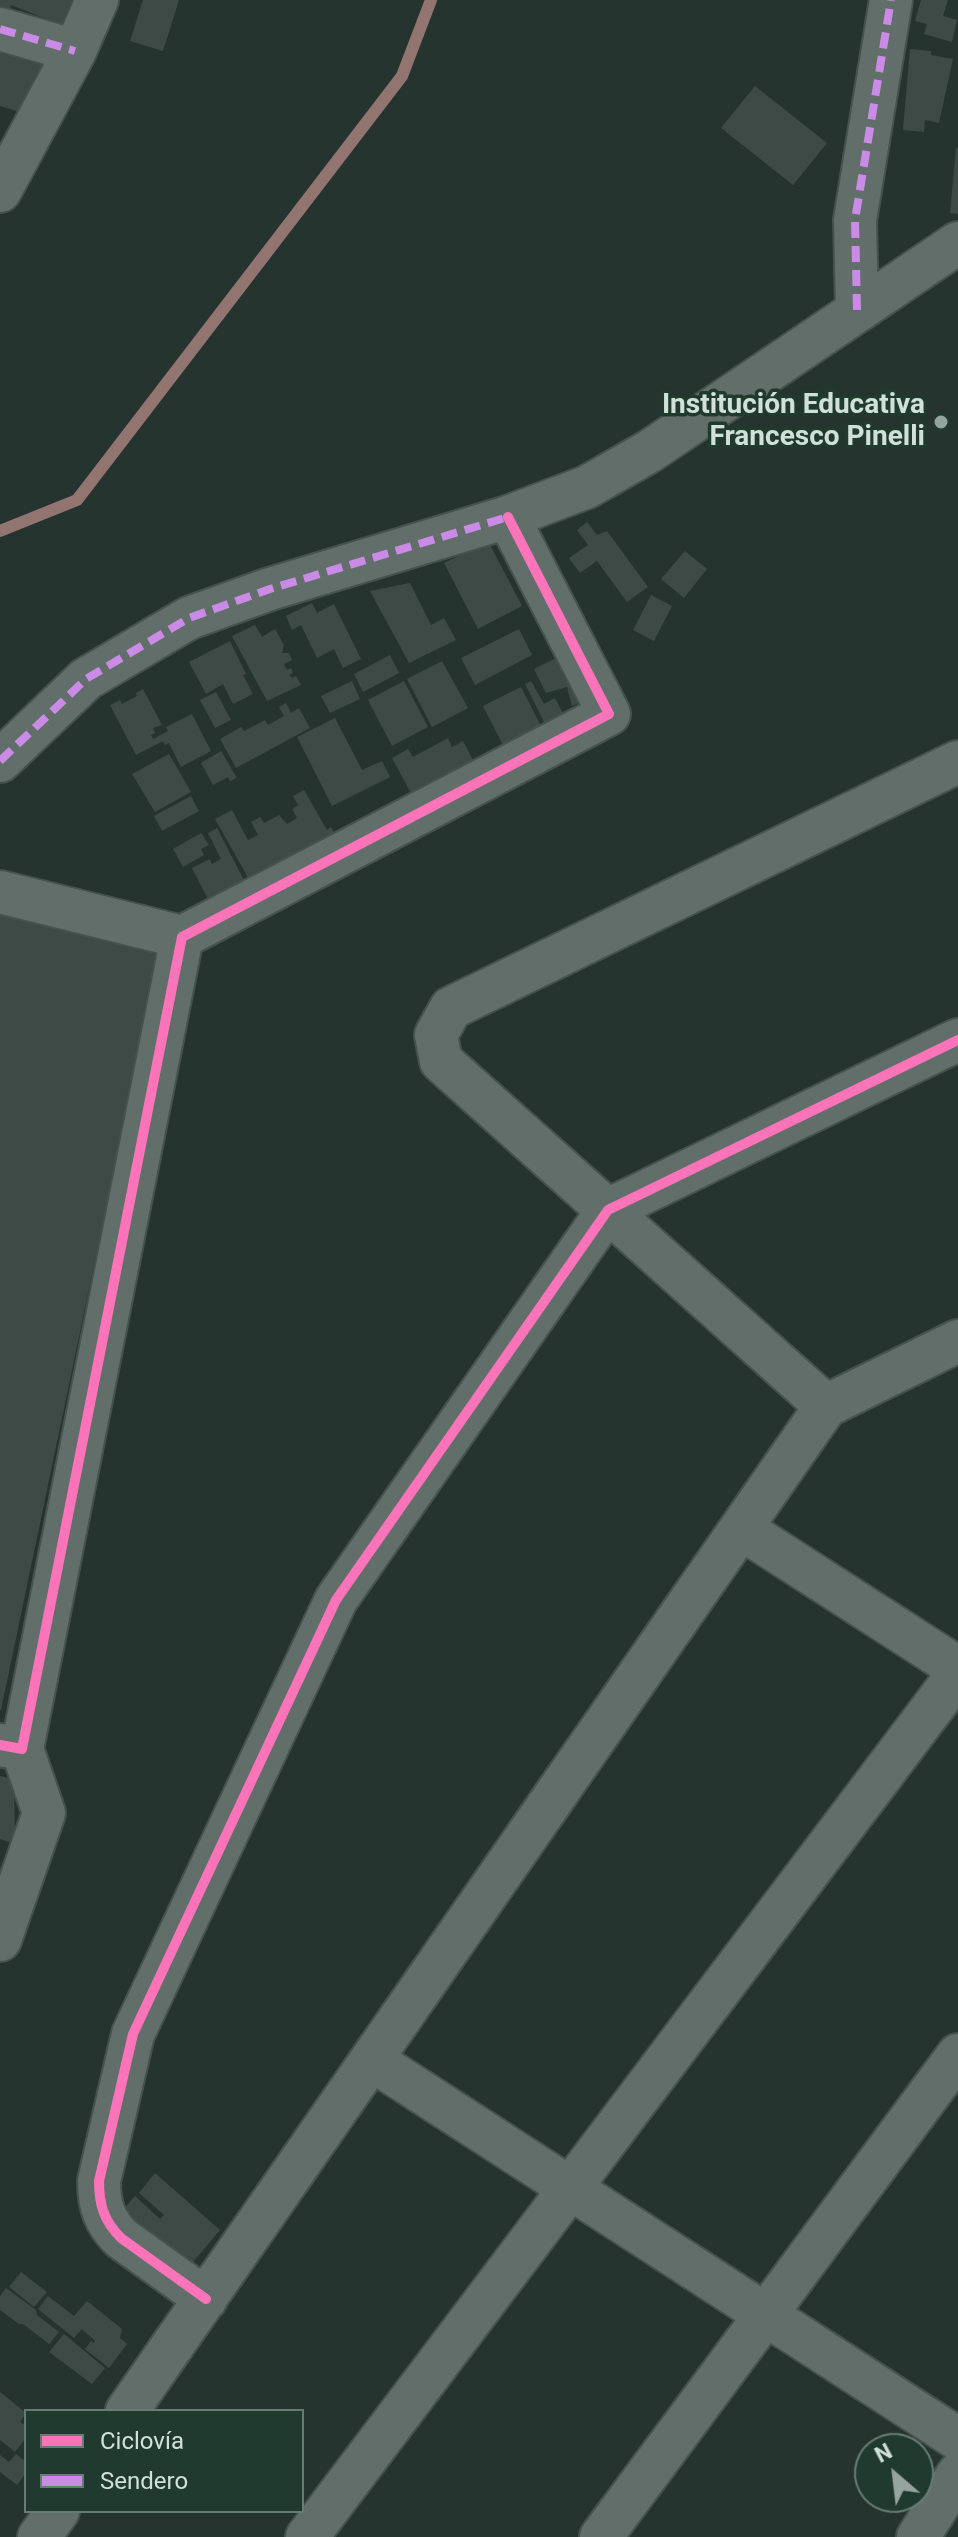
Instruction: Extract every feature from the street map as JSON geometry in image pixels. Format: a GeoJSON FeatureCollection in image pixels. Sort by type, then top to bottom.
{"type":"FeatureCollection","features":[{"type":"Feature","properties":{"kind":"street"},"geometry":{"type":"LineString","coordinates":[[0,191],[75,51],[97,0]]}},
{"type":"Feature","properties":{"kind":"street"},"geometry":{"type":"LineString","coordinates":[[857,310],[855,220],[891,0]]}},
{"type":"Feature","properties":{"kind":"street"},"geometry":{"type":"LineString","coordinates":[[0,29],[75,51]]}},
{"type":"Feature","properties":{"kind":"street"},"geometry":{"type":"LineString","coordinates":[[0,761],[86,679],[189,618],[270,589],[508,517],[587,487],[650,451],[958,243]]}},
{"type":"Feature","properties":{"kind":"street"},"geometry":{"type":"LineString","coordinates":[[0,892],[182,937],[609,714],[508,517]]}},
{"type":"Feature","properties":{"kind":"street"},"geometry":{"type":"LineString","coordinates":[[826,1406],[441,1061],[436,1035],[451,1008],[958,762]]}},
{"type":"Feature","properties":{"kind":"street"},"geometry":{"type":"LineString","coordinates":[[0,1940],[44,1813],[11,1747],[182,937]]}},
{"type":"Feature","properties":{"kind":"street"},"geometry":{"type":"LineString","coordinates":[[206,2299],[110,2227],[102,2213],[99,2181],[133,2034],[336,1600],[608,1210],[958,1040]]}},
{"type":"Feature","properties":{"kind":"street"},"geometry":{"type":"LineString","coordinates":[[128,2409],[826,1406],[958,1341]]}},
{"type":"Feature","properties":{"kind":"street"},"geometry":{"type":"LineString","coordinates":[[307,2537],[958,1671],[742,1529]]}},
{"type":"Feature","properties":{"kind":"street"},"geometry":{"type":"LineString","coordinates":[[601,2537],[958,2055]]}},
{"type":"Feature","properties":{"kind":"street"},"geometry":{"type":"LineString","coordinates":[[372,2060],[958,2439]]}},
{"type":"Feature","properties":{"kind":"street"},"geometry":{"type":"LineString","coordinates":[[918,2537],[958,2474]]}},
{"type":"Feature","properties":{"kind":"street"},"geometry":{"type":"LineString","coordinates":[[39,2537],[57,2513]]}},
{"type":"Feature","properties":{"kind":"building"},"geometry":{"type":"Polygon","coordinates":[[[0,0],[72,0],[62,25],[11,5],[9,12],[0,8],[0,0]]]}},
{"type":"Feature","properties":{"kind":"building"},"geometry":{"type":"Polygon","coordinates":[[[143,0],[179,0],[163,51],[130,41],[143,0]]]}},
{"type":"Feature","properties":{"kind":"building"},"geometry":{"type":"Polygon","coordinates":[[[921,0],[948,0],[943,16],[957,20],[952,42],[924,34],[927,24],[915,21],[921,0]]]}},
{"type":"Feature","properties":{"kind":"building"},"geometry":{"type":"Polygon","coordinates":[[[0,42],[50,58],[32,116],[0,106],[0,42]]]}},
{"type":"Feature","properties":{"kind":"building"},"geometry":{"type":"Polygon","coordinates":[[[910,49],[931,51],[931,55],[953,59],[939,123],[925,120],[924,132],[903,130],[910,49]]]}},
{"type":"Feature","properties":{"kind":"building"},"geometry":{"type":"Polygon","coordinates":[[[755,86],[827,143],[793,185],[721,128],[755,86]]]}},
{"type":"Feature","properties":{"kind":"building"},"geometry":{"type":"Polygon","coordinates":[[[958,148],[958,214],[950,213],[958,148]]]}},
{"type":"Feature","properties":{"kind":"building"},"geometry":{"type":"Polygon","coordinates":[[[587,522],[597,535],[607,531],[648,587],[627,602],[597,561],[580,573],[569,558],[588,545],[577,530],[587,522]]]}},
{"type":"Feature","properties":{"kind":"building"},"geometry":{"type":"Polygon","coordinates":[[[488,541],[522,606],[478,629],[444,563],[488,541]]]}},
{"type":"Feature","properties":{"kind":"building"},"geometry":{"type":"Polygon","coordinates":[[[685,551],[707,569],[684,598],[661,579],[685,551]]]}},
{"type":"Feature","properties":{"kind":"building"},"geometry":{"type":"Polygon","coordinates":[[[410,583],[431,625],[444,618],[456,640],[409,663],[370,591],[410,583]]]}},
{"type":"Feature","properties":{"kind":"building"},"geometry":{"type":"Polygon","coordinates":[[[651,595],[672,606],[654,641],[633,630],[651,595]]]}},
{"type":"Feature","properties":{"kind":"building"},"geometry":{"type":"Polygon","coordinates":[[[312,603],[317,613],[334,604],[361,659],[343,668],[334,649],[317,658],[301,625],[292,630],[286,616],[312,603]]]}},
{"type":"Feature","properties":{"kind":"building"},"geometry":{"type":"Polygon","coordinates":[[[255,625],[262,637],[275,629],[284,645],[282,653],[289,653],[292,660],[284,664],[287,670],[291,668],[293,673],[289,675],[292,678],[296,676],[301,685],[267,701],[232,636],[255,625]]]}},
{"type":"Feature","properties":{"kind":"building"},"geometry":{"type":"Polygon","coordinates":[[[519,629],[532,655],[475,685],[461,658],[519,629]]]}},
{"type":"Feature","properties":{"kind":"building"},"geometry":{"type":"Polygon","coordinates":[[[230,641],[253,694],[233,704],[223,684],[206,694],[189,662],[230,641]]]}},
{"type":"Feature","properties":{"kind":"building"},"geometry":{"type":"Polygon","coordinates":[[[390,655],[399,673],[363,692],[354,674],[390,655]]]}},
{"type":"Feature","properties":{"kind":"building"},"geometry":{"type":"Polygon","coordinates":[[[560,656],[583,701],[572,706],[567,687],[546,693],[534,669],[560,656]]]}},
{"type":"Feature","properties":{"kind":"building"},"geometry":{"type":"Polygon","coordinates":[[[442,661],[468,708],[432,727],[407,679],[442,661]]]}},
{"type":"Feature","properties":{"kind":"building"},"geometry":{"type":"Polygon","coordinates":[[[352,681],[360,699],[330,713],[321,696],[352,681]]]}},
{"type":"Feature","properties":{"kind":"building"},"geometry":{"type":"Polygon","coordinates":[[[404,681],[428,727],[392,746],[368,700],[404,681]]]}},
{"type":"Feature","properties":{"kind":"building"},"geometry":{"type":"Polygon","coordinates":[[[531,681],[544,704],[555,698],[566,719],[547,728],[525,684],[531,681]]]}},
{"type":"Feature","properties":{"kind":"building"},"geometry":{"type":"Polygon","coordinates":[[[521,687],[545,734],[507,753],[483,706],[521,687]]]}},
{"type":"Feature","properties":{"kind":"building"},"geometry":{"type":"Polygon","coordinates":[[[143,689],[162,725],[153,728],[153,739],[168,731],[166,727],[192,714],[211,751],[181,767],[169,743],[165,745],[163,741],[136,755],[110,705],[120,700],[122,704],[143,689]]]}},
{"type":"Feature","properties":{"kind":"building"},"geometry":{"type":"Polygon","coordinates":[[[216,692],[231,720],[215,728],[200,700],[216,692]]]}},
{"type":"Feature","properties":{"kind":"building"},"geometry":{"type":"Polygon","coordinates":[[[286,703],[291,713],[299,708],[310,728],[236,768],[220,739],[241,727],[244,731],[265,720],[268,725],[284,716],[279,707],[286,703]]]}},
{"type":"Feature","properties":{"kind":"building"},"geometry":{"type":"Polygon","coordinates":[[[335,718],[362,770],[382,761],[390,777],[332,806],[297,737],[335,718]]]}},
{"type":"Feature","properties":{"kind":"building"},"geometry":{"type":"Polygon","coordinates":[[[448,738],[452,747],[463,741],[475,764],[413,797],[392,758],[408,749],[413,757],[448,738]]]}},
{"type":"Feature","properties":{"kind":"building"},"geometry":{"type":"Polygon","coordinates":[[[221,751],[237,778],[230,781],[228,777],[213,785],[201,763],[221,751]]]}},
{"type":"Feature","properties":{"kind":"building"},"geometry":{"type":"Polygon","coordinates":[[[169,754],[191,792],[155,812],[132,774],[169,754]]]}},
{"type":"Feature","properties":{"kind":"building"},"geometry":{"type":"Polygon","coordinates":[[[304,790],[327,830],[331,827],[341,846],[255,890],[215,819],[232,810],[248,840],[258,835],[251,822],[260,817],[264,823],[279,815],[287,824],[297,818],[292,809],[298,805],[293,796],[304,790]]]}},
{"type":"Feature","properties":{"kind":"building"},"geometry":{"type":"Polygon","coordinates":[[[191,796],[199,811],[162,831],[154,816],[191,796]]]}},
{"type":"Feature","properties":{"kind":"building"},"geometry":{"type":"Polygon","coordinates":[[[217,828],[249,890],[213,909],[192,868],[210,859],[212,864],[221,859],[208,833],[217,828]]]}},
{"type":"Feature","properties":{"kind":"building"},"geometry":{"type":"Polygon","coordinates":[[[201,833],[209,845],[201,849],[204,855],[183,867],[173,849],[201,833]]]}},
{"type":"Feature","properties":{"kind":"building"},"geometry":{"type":"Polygon","coordinates":[[[0,915],[160,949],[1,1710],[0,1710],[0,915]]]}},
{"type":"Feature","properties":{"kind":"building"},"geometry":{"type":"Polygon","coordinates":[[[0,1776],[14,1779],[15,1844],[0,1839],[0,1776]]]}},
{"type":"Feature","properties":{"kind":"building"},"geometry":{"type":"Polygon","coordinates":[[[155,2173],[220,2230],[188,2268],[122,2211],[135,2196],[160,2219],[164,2215],[139,2193],[155,2173]]]}},
{"type":"Feature","properties":{"kind":"building"},"geometry":{"type":"Polygon","coordinates":[[[21,2272],[47,2292],[34,2307],[9,2287],[21,2272]]]}},
{"type":"Feature","properties":{"kind":"building"},"geometry":{"type":"Polygon","coordinates":[[[6,2288],[59,2332],[49,2344],[0,2310],[0,2296],[6,2288]]]}},
{"type":"Feature","properties":{"kind":"building"},"geometry":{"type":"Polygon","coordinates":[[[48,2296],[74,2316],[87,2301],[122,2329],[120,2338],[127,2344],[109,2368],[85,2349],[91,2341],[95,2341],[82,2329],[74,2338],[38,2309],[48,2296]]]}},
{"type":"Feature","properties":{"kind":"building"},"geometry":{"type":"Polygon","coordinates":[[[64,2334],[105,2368],[92,2384],[49,2352],[64,2334]]]}},
{"type":"Feature","properties":{"kind":"building"},"geometry":{"type":"Polygon","coordinates":[[[0,2392],[24,2411],[20,2422],[24,2425],[24,2441],[15,2452],[0,2440],[0,2392]]]}},
{"type":"Feature","properties":{"kind":"building"},"geometry":{"type":"Polygon","coordinates":[[[16,2454],[24,2460],[24,2476],[17,2485],[0,2472],[0,2455],[9,2462],[16,2454]]]}},
{"type":"Feature","properties":{"kind":"waterway"},"geometry":{"type":"LineString","coordinates":[[0,531],[77,500],[402,76],[431,0]]}},
{"type":"Feature","properties":{"kind":"marked path"},"geometry":{"type":"LineString","coordinates":[[857,310],[855,220],[891,0]]}},
{"type":"Feature","properties":{"kind":"marked path"},"geometry":{"type":"LineString","coordinates":[[0,29],[75,51]]}},
{"type":"Feature","properties":{"kind":"marked path"},"geometry":{"type":"LineString","coordinates":[[0,761],[86,679],[189,618],[270,589],[508,517]]}},
{"type":"Feature","properties":{"kind":"cycle path"},"geometry":{"type":"LineString","coordinates":[[0,1745],[22,1749],[182,937],[609,714],[508,517]]}},
{"type":"Feature","properties":{"kind":"cycle path"},"geometry":{"type":"LineString","coordinates":[[206,2299],[115,2232],[104,2212],[99,2181],[133,2034],[336,1600],[608,1210],[958,1040]]}},
{"type":"Feature","properties":{"kind":"place","name":"Institución Educativa Francesco Pinelli"},"geometry":{"type":"Point","coordinates":[941,422]}}]}
